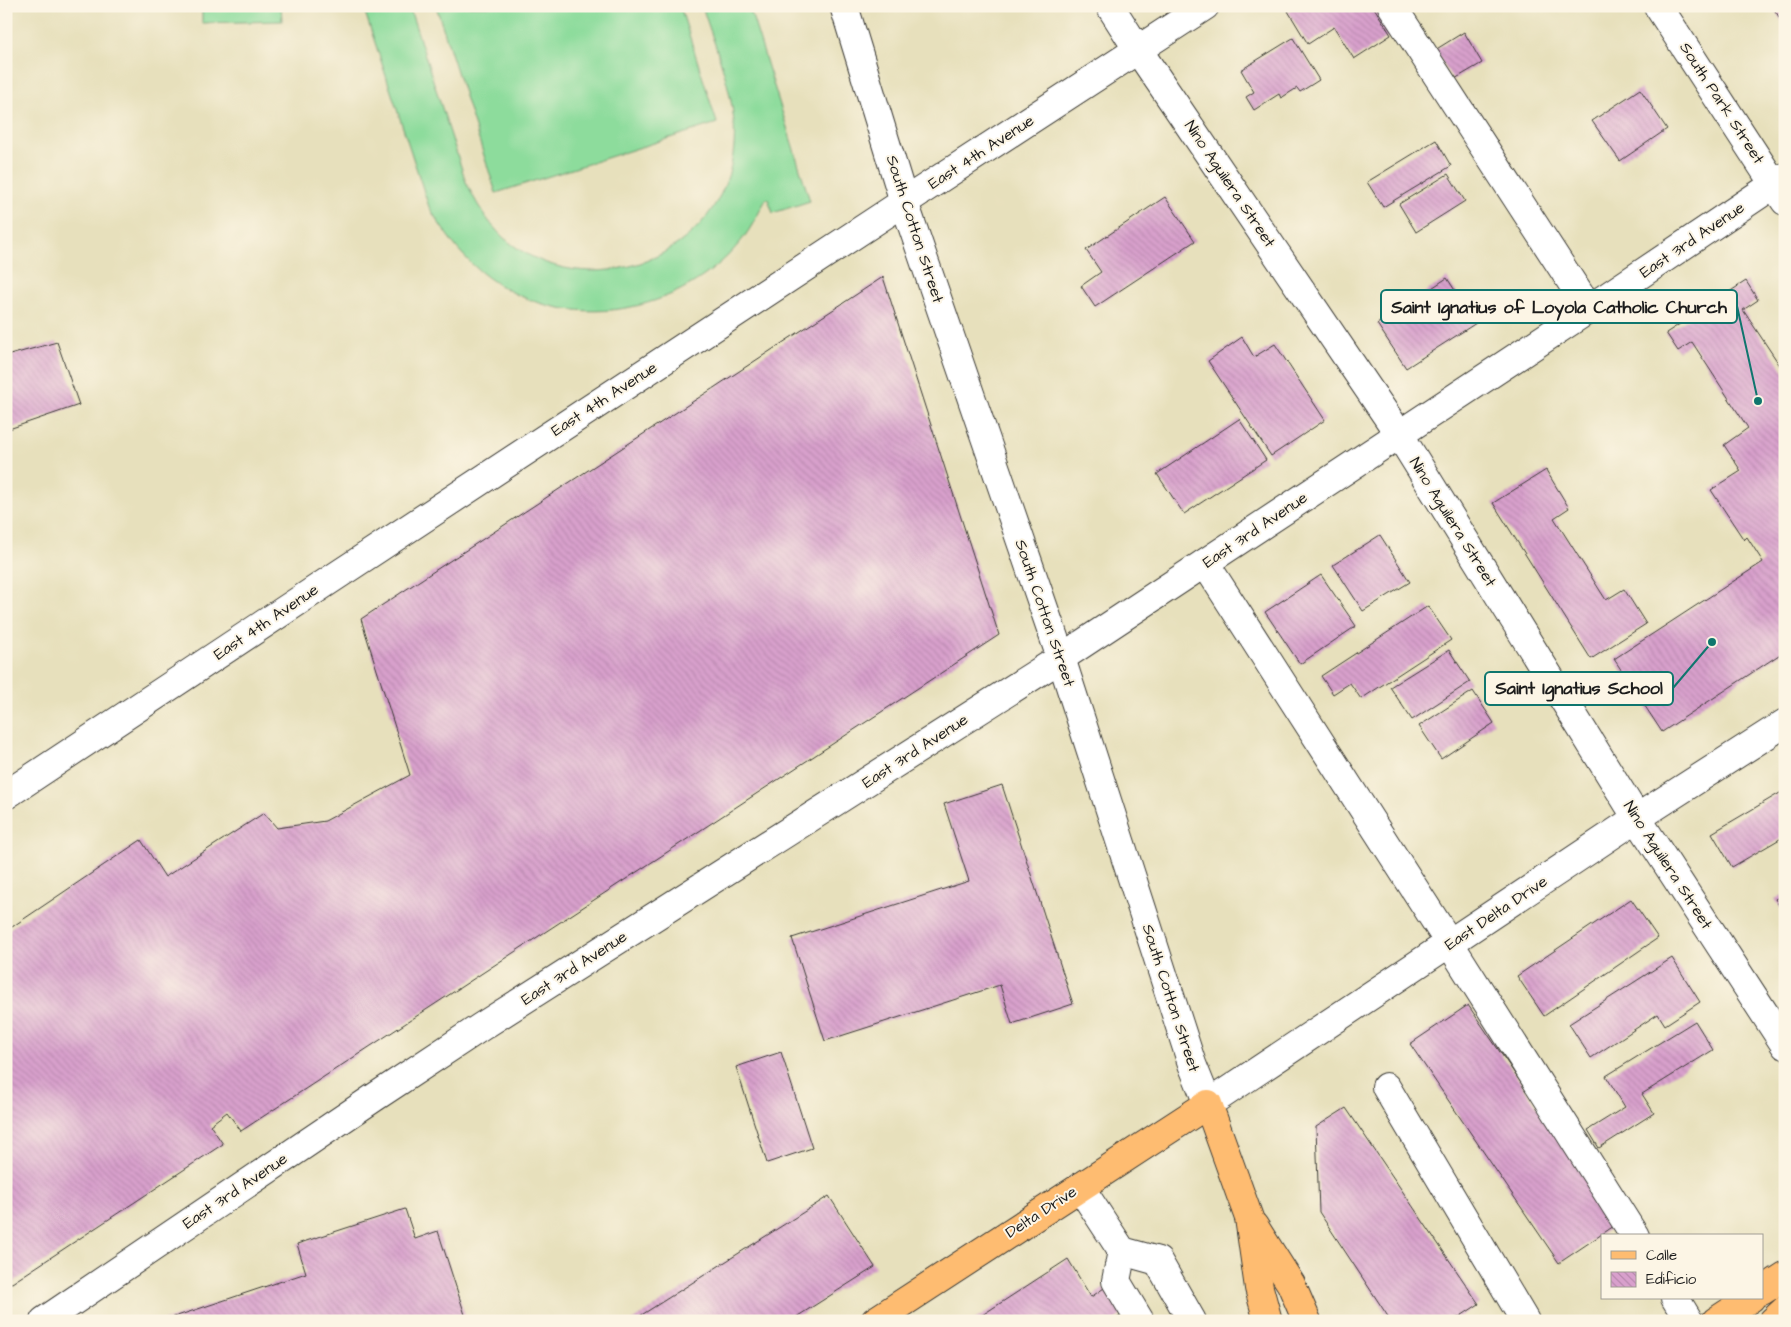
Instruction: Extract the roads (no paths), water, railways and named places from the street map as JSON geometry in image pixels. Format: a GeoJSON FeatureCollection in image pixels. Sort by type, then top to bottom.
{"type":"FeatureCollection","features":[{"type":"Feature","properties":{"kind":"main road","name":"Delta Drive"},"geometry":{"type":"LineString","coordinates":[[875,1321],[1208,1104]]}},
{"type":"Feature","properties":{"kind":"main road","name":"South Cotton Street"},"geometry":{"type":"LineString","coordinates":[[1208,1104],[1249,1218],[1259,1288],[1268,1321]]}},
{"type":"Feature","properties":{"kind":"main road","name":"South Cotton Street"},"geometry":{"type":"LineString","coordinates":[[1249,1218],[1291,1284],[1307,1321]]}},
{"type":"Feature","properties":{"kind":"main road"},"geometry":{"type":"LineString","coordinates":[[1764,1290],[1785,1276]]}},
{"type":"Feature","properties":{"kind":"main road"},"geometry":{"type":"LineString","coordinates":[[1716,1321],[1748,1300]]}},
{"type":"Feature","properties":{"kind":"main road"},"geometry":{"type":"LineString","coordinates":[[1773,1321],[1785,1310]]}},
{"type":"Feature","properties":{"kind":"street","name":"South Cotton Street"},"geometry":{"type":"LineString","coordinates":[[844,6],[904,202],[1061,658],[1189,1055],[1208,1104]]}},
{"type":"Feature","properties":{"kind":"street","name":"Nino Aguilera Street"},"geometry":{"type":"LineString","coordinates":[[1110,6],[1399,434],[1637,818],[1785,1045]]}},
{"type":"Feature","properties":{"kind":"street","name":"East 4th Avenue"},"geometry":{"type":"LineString","coordinates":[[6,795],[319,587],[1204,6]]}},
{"type":"Feature","properties":{"kind":"street"},"geometry":{"type":"LineString","coordinates":[[1392,6],[1589,309]]}},
{"type":"Feature","properties":{"kind":"street","name":"South Park Street"},"geometry":{"type":"LineString","coordinates":[[1658,6],[1781,187]]}},
{"type":"Feature","properties":{"kind":"street","name":"East 3rd Avenue"},"geometry":{"type":"LineString","coordinates":[[44,1321],[473,1033],[1061,658],[1589,309],[1781,187]]}},
{"type":"Feature","properties":{"kind":"street"},"geometry":{"type":"LineString","coordinates":[[1205,563],[1634,1234]]}},
{"type":"Feature","properties":{"kind":"street","name":"East Delta Drive"},"geometry":{"type":"LineString","coordinates":[[1208,1104],[1637,818],[1785,723]]}},
{"type":"Feature","properties":{"kind":"street"},"geometry":{"type":"LineString","coordinates":[[1386,1087],[1515,1317]]}},
{"type":"Feature","properties":{"kind":"street"},"geometry":{"type":"LineString","coordinates":[[1080,1187],[1122,1251],[1158,1261],[1192,1321]]}},
{"type":"Feature","properties":{"kind":"street"},"geometry":{"type":"LineString","coordinates":[[1122,1251],[1116,1281],[1140,1321]]}},
{"type":"Feature","properties":{"kind":"street"},"geometry":{"type":"LineString","coordinates":[[1675,1300],[1689,1321]]}},
{"type":"Feature","properties":{"kind":"place","name":"Saint Ignatius of Loyola Catholic Church"},"geometry":{"type":"Point","coordinates":[1758,401]}},
{"type":"Feature","properties":{"kind":"place","name":"Saint Ignatius School"},"geometry":{"type":"Point","coordinates":[1712,642]}}]}
